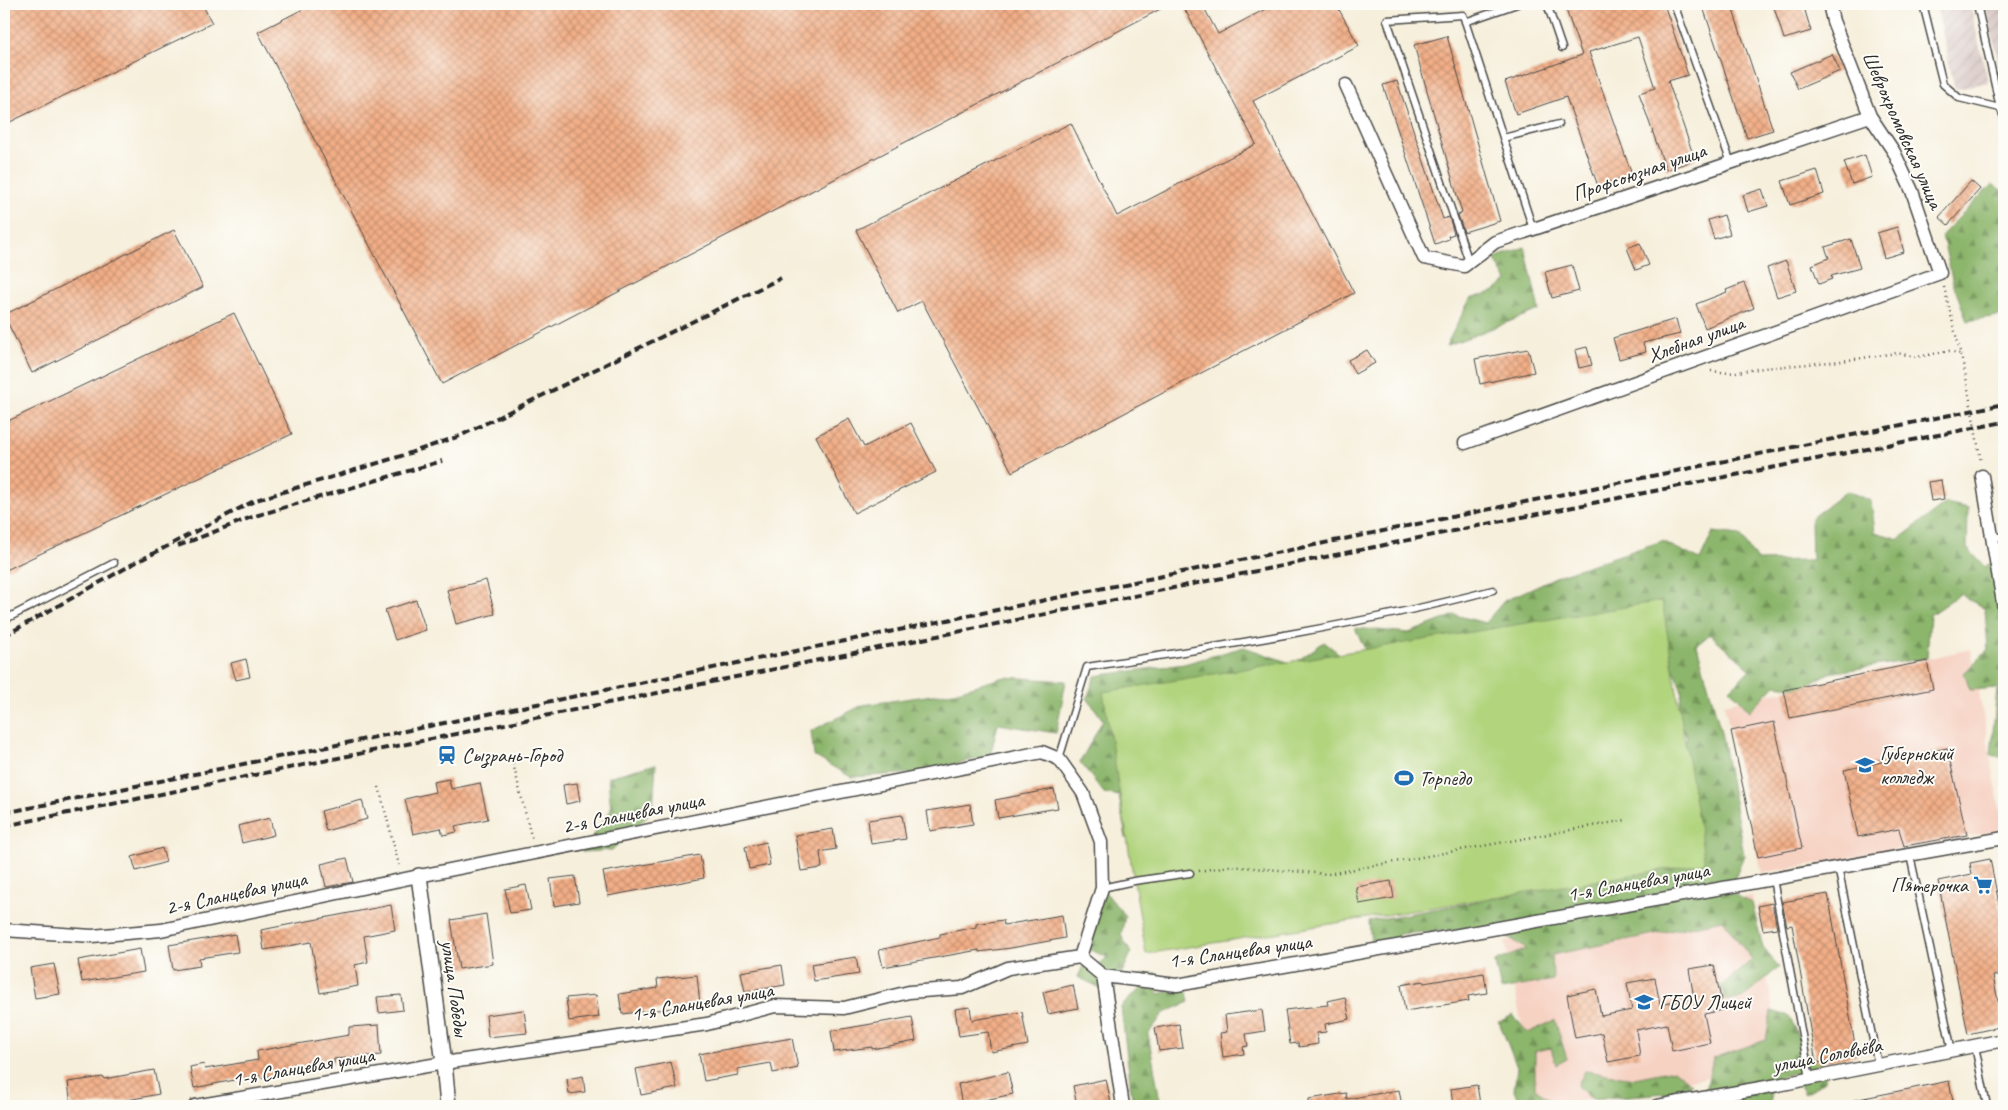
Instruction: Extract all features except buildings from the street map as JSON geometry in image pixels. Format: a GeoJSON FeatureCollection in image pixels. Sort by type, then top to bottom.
{"type":"FeatureCollection","features":[{"type":"Feature","properties":{"kind":"street","name":"Шеврохромовская улица"},"geometry":{"type":"LineString","coordinates":[[1828,4],[1870,116],[1894,152],[1912,191],[1940,273]]}},
{"type":"Feature","properties":{"kind":"street"},"geometry":{"type":"LineString","coordinates":[[1346,85],[1424,258],[1464,266],[1469,262]]}},
{"type":"Feature","properties":{"kind":"street","name":"Профсоюзная улица"},"geometry":{"type":"LineString","coordinates":[[1469,262],[1495,242],[1870,116]]}},
{"type":"Feature","properties":{"kind":"street","name":"Хлебная улица"},"geometry":{"type":"LineString","coordinates":[[1465,443],[1940,273]]}},
{"type":"Feature","properties":{"kind":"street"},"geometry":{"type":"LineString","coordinates":[[1982,476],[1998,537],[2004,609]]}},
{"type":"Feature","properties":{"kind":"street","name":"2-я Сланцевая улица"},"geometry":{"type":"LineString","coordinates":[[4,930],[92,936],[160,930],[403,879],[1042,752],[1059,759]]}},
{"type":"Feature","properties":{"kind":"street"},"geometry":{"type":"LineString","coordinates":[[1059,759],[1083,793],[1101,842],[1102,888],[1080,957],[1103,976],[1123,1106]]}},
{"type":"Feature","properties":{"kind":"street","name":"1-я Сланцевая улица"},"geometry":{"type":"LineString","coordinates":[[1103,976],[1177,985],[2004,838]]}},
{"type":"Feature","properties":{"kind":"street","name":"улица Победы"},"geometry":{"type":"LineString","coordinates":[[419,876],[448,1106]]}},
{"type":"Feature","properties":{"kind":"street","name":"1-я Сланцевая улица"},"geometry":{"type":"LineString","coordinates":[[195,1106],[444,1063],[707,1024],[775,1006],[844,1008],[909,992],[962,988],[1008,968],[1080,957]]}},
{"type":"Feature","properties":{"kind":"street","name":"улица Соловьёва"},"geometry":{"type":"LineString","coordinates":[[1657,1106],[1952,1052],[2004,1040]]}},
{"type":"Feature","properties":{"kind":"lane"},"geometry":{"type":"LineString","coordinates":[[1465,22],[1517,4]]}},
{"type":"Feature","properties":{"kind":"lane"},"geometry":{"type":"LineString","coordinates":[[1547,4],[1562,48]]}},
{"type":"Feature","properties":{"kind":"lane"},"geometry":{"type":"LineString","coordinates":[[1674,4],[1731,162]]}},
{"type":"Feature","properties":{"kind":"lane"},"geometry":{"type":"LineString","coordinates":[[1923,4],[1943,84],[1959,98],[2000,108]]}},
{"type":"Feature","properties":{"kind":"lane"},"geometry":{"type":"LineString","coordinates":[[1977,4],[2000,108],[2004,116]]}},
{"type":"Feature","properties":{"kind":"lane"},"geometry":{"type":"LineString","coordinates":[[1469,262],[1387,20],[1463,15],[1533,229]]}},
{"type":"Feature","properties":{"kind":"lane"},"geometry":{"type":"LineString","coordinates":[[1503,138],[1559,124]]}},
{"type":"Feature","properties":{"kind":"lane"},"geometry":{"type":"LineString","coordinates":[[4,620],[114,563]]}},
{"type":"Feature","properties":{"kind":"lane"},"geometry":{"type":"LineString","coordinates":[[1059,759],[1087,667],[1316,631],[1493,590]]}},
{"type":"Feature","properties":{"kind":"lane"},"geometry":{"type":"LineString","coordinates":[[1910,854],[1952,1052]]}},
{"type":"Feature","properties":{"kind":"lane"},"geometry":{"type":"LineString","coordinates":[[1838,867],[1878,1065]]}},
{"type":"Feature","properties":{"kind":"lane"},"geometry":{"type":"LineString","coordinates":[[1102,888],[1134,881],[1190,873]]}},
{"type":"Feature","properties":{"kind":"lane"},"geometry":{"type":"LineString","coordinates":[[1773,879],[1810,1078]]}},
{"type":"Feature","properties":{"kind":"lane"},"geometry":{"type":"LineString","coordinates":[[1975,1046],[1987,1106]]}},
{"type":"Feature","properties":{"kind":"path"},"geometry":{"type":"LineString","coordinates":[[1940,273],[1961,354],[1980,449],[1982,476]]}},
{"type":"Feature","properties":{"kind":"path"},"geometry":{"type":"LineString","coordinates":[[1693,361],[1708,370],[1729,373],[1841,361],[1897,352],[1917,357],[1949,351],[1961,354]]}},
{"type":"Feature","properties":{"kind":"path"},"geometry":{"type":"LineString","coordinates":[[512,759],[535,853]]}},
{"type":"Feature","properties":{"kind":"path"},"geometry":{"type":"LineString","coordinates":[[379,787],[403,879]]}},
{"type":"Feature","properties":{"kind":"path"},"geometry":{"type":"LineString","coordinates":[[1190,873],[1229,866],[1328,874],[1626,820]]}},
{"type":"Feature","properties":{"kind":"shaded area"},"geometry":{"type":"Polygon","coordinates":[[[1936,4],[1970,4],[1988,82],[1955,90],[1936,4]]]}},
{"type":"Feature","properties":{"kind":"shaded area"},"geometry":{"type":"Polygon","coordinates":[[[1985,4],[2004,4],[2004,84],[1985,4]]]}},
{"type":"Feature","properties":{"kind":"shaded area","name":"Губернский колледж"},"geometry":{"type":"Polygon","coordinates":[[[1971,649],[2004,830],[1762,873],[1724,704],[1971,649]]]}},
{"type":"Feature","properties":{"kind":"shaded area","name":"ГБОУ Лицей"},"geometry":{"type":"Polygon","coordinates":[[[1752,896],[1783,1063],[1554,1106],[1538,1106],[1505,941],[1752,896]]]}},
{"type":"Feature","properties":{"kind":"green space"},"geometry":{"type":"Polygon","coordinates":[[[1992,184],[2004,192],[2004,315],[1967,321],[1953,283],[1942,235],[1992,184]]]}},
{"type":"Feature","properties":{"kind":"green space"},"geometry":{"type":"Polygon","coordinates":[[[1525,247],[1539,310],[1446,346],[1470,299],[1495,291],[1507,281],[1494,258],[1525,247]]]}},
{"type":"Feature","properties":{"kind":"green space"},"geometry":{"type":"Polygon","coordinates":[[[1847,491],[1871,501],[1875,532],[1899,539],[1946,503],[1968,508],[1967,548],[1985,567],[2004,552],[2004,758],[1991,755],[1997,688],[1970,690],[1964,673],[1988,649],[1985,609],[1960,594],[1930,615],[1927,658],[1829,673],[1802,688],[1775,685],[1750,711],[1730,689],[1750,669],[1710,634],[1697,645],[1721,732],[1744,855],[1729,892],[1752,903],[1763,948],[1779,967],[1742,999],[1726,1000],[1721,986],[1752,960],[1723,920],[1552,955],[1553,980],[1501,990],[1495,962],[1526,949],[1494,927],[1399,934],[1389,952],[1371,943],[1369,921],[1513,895],[1518,863],[1679,755],[1687,737],[1678,716],[1682,691],[1656,620],[1153,837],[1126,838],[1119,796],[1104,793],[1080,762],[1103,720],[1087,698],[1095,676],[1184,664],[1244,647],[1293,664],[1324,642],[1350,662],[1367,653],[1355,628],[1409,633],[1455,615],[1485,623],[1504,601],[1560,575],[1662,541],[1700,560],[1713,532],[1740,535],[1757,561],[1812,560],[1811,518],[1847,491]]]}},
{"type":"Feature","properties":{"kind":"green space","name":"Торпедо"},"geometry":{"type":"Polygon","coordinates":[[[1662,601],[1705,863],[1146,954],[1103,692],[1662,601]]]}},
{"type":"Feature","properties":{"kind":"green space"},"geometry":{"type":"Polygon","coordinates":[[[1005,677],[1066,681],[1056,733],[998,724],[990,756],[917,773],[851,777],[814,756],[811,731],[863,705],[954,692],[1005,677]]]}},
{"type":"Feature","properties":{"kind":"green space"},"geometry":{"type":"Polygon","coordinates":[[[656,764],[653,810],[612,850],[582,852],[611,810],[608,777],[656,764]]]}},
{"type":"Feature","properties":{"kind":"green space"},"geometry":{"type":"Polygon","coordinates":[[[1102,888],[1125,916],[1121,935],[1131,953],[1115,988],[1101,988],[1078,977],[1083,966],[1098,966],[1107,957],[1088,949],[1102,888]]]}},
{"type":"Feature","properties":{"kind":"green space"},"geometry":{"type":"Polygon","coordinates":[[[1156,973],[1158,994],[1186,988],[1189,1002],[1164,1013],[1148,1034],[1161,1106],[1133,1106],[1121,1007],[1141,988],[1143,974],[1156,973]]]}},
{"type":"Feature","properties":{"kind":"green space"},"geometry":{"type":"Polygon","coordinates":[[[1771,1011],[1789,1016],[1806,1053],[1827,1067],[1825,1081],[1805,1094],[1793,1073],[1769,1081],[1771,1106],[1687,1106],[1704,1101],[1713,1058],[1766,1040],[1771,1011]]]}},
{"type":"Feature","properties":{"kind":"green space"},"geometry":{"type":"Polygon","coordinates":[[[1513,1015],[1528,1033],[1555,1020],[1567,1059],[1556,1065],[1551,1048],[1535,1051],[1535,1088],[1557,1106],[1522,1106],[1514,1091],[1517,1067],[1499,1022],[1513,1015]]]}},
{"type":"Feature","properties":{"kind":"green space"},"geometry":{"type":"Polygon","coordinates":[[[1674,1070],[1692,1084],[1678,1092],[1592,1099],[1577,1086],[1585,1071],[1635,1078],[1674,1070]]]}},
{"type":"Feature","properties":{"kind":"railway"},"geometry":{"type":"LineString","coordinates":[[4,636],[133,564],[256,500],[460,436],[781,278]]}},
{"type":"Feature","properties":{"kind":"railway"},"geometry":{"type":"LineString","coordinates":[[4,813],[2004,404]]}},
{"type":"Feature","properties":{"kind":"railway"},"geometry":{"type":"LineString","coordinates":[[4,826],[1512,519],[2004,422]]}},
{"type":"Feature","properties":{"kind":"railway"},"geometry":{"type":"LineString","coordinates":[[178,546],[252,517],[442,461]]}},
{"type":"Feature","properties":{"kind":"place","name":"Сызрань-Город"},"geometry":{"type":"Point","coordinates":[447,755]}},
{"type":"Feature","properties":{"kind":"place","name":"Губернский колледж"},"geometry":{"type":"Point","coordinates":[1865,765]}},
{"type":"Feature","properties":{"kind":"place","name":"Торпедо"},"geometry":{"type":"Point","coordinates":[1404,778]}},
{"type":"Feature","properties":{"kind":"place","name":"Пятерочка"},"geometry":{"type":"Point","coordinates":[1983,885]}},
{"type":"Feature","properties":{"kind":"place","name":"ГБОУ Лицей"},"geometry":{"type":"Point","coordinates":[1644,1002]}}]}
